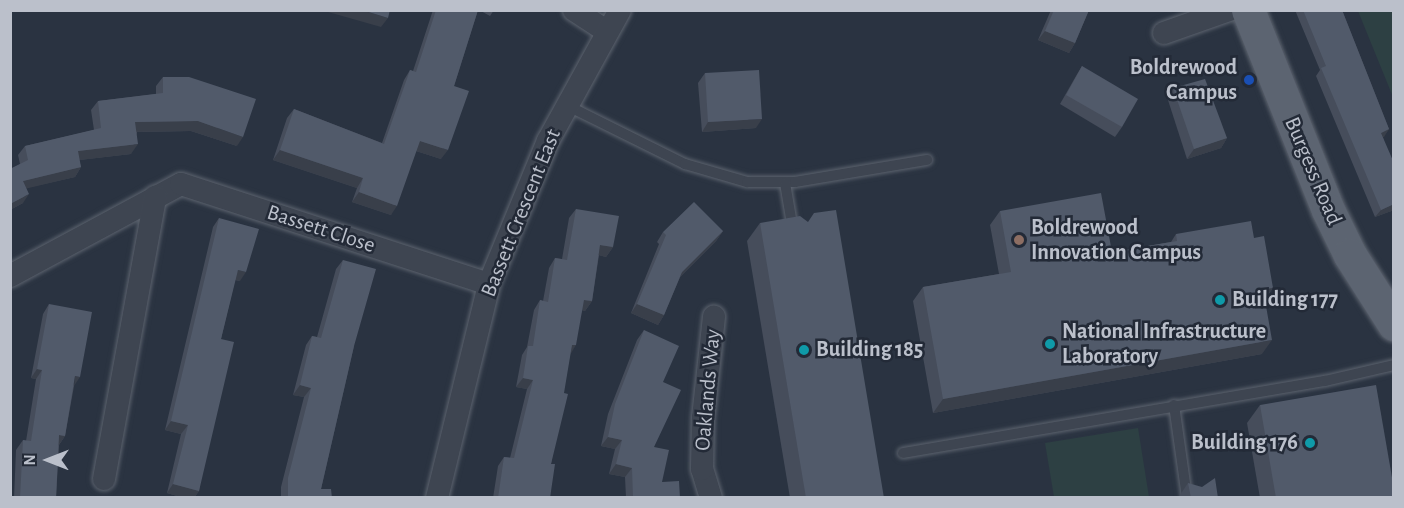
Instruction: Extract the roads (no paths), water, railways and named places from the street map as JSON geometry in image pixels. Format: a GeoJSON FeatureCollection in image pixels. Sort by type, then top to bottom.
{"type":"FeatureCollection","features":[{"type":"Feature","properties":{"kind":"main road","name":"Burgess Road"},"geometry":{"type":"LineString","coordinates":[[1248,10],[1328,210],[1350,255],[1394,324]]}},
{"type":"Feature","properties":{"kind":"street"},"geometry":{"type":"LineString","coordinates":[[574,10],[606,31]]}},
{"type":"Feature","properties":{"kind":"street","name":"Bassett Crescent East"},"geometry":{"type":"LineString","coordinates":[[437,498],[489,284],[515,214],[566,105],[620,10]]}},
{"type":"Feature","properties":{"kind":"street"},"geometry":{"type":"LineString","coordinates":[[1164,33],[1229,10]]}},
{"type":"Feature","properties":{"kind":"street","name":"Bassett Close"},"geometry":{"type":"LineString","coordinates":[[10,276],[173,186],[190,185],[489,284]]}},
{"type":"Feature","properties":{"kind":"street"},"geometry":{"type":"LineString","coordinates":[[104,479],[155,197]]}},
{"type":"Feature","properties":{"kind":"street","name":"Oaklands Way"},"geometry":{"type":"LineString","coordinates":[[711,498],[702,469],[703,418],[714,316]]}},
{"type":"Feature","properties":{"kind":"lane"},"geometry":{"type":"LineString","coordinates":[[566,105],[704,171],[747,182],[785,183],[927,160]]}},
{"type":"Feature","properties":{"kind":"lane"},"geometry":{"type":"LineString","coordinates":[[785,183],[794,233]]}},
{"type":"Feature","properties":{"kind":"lane"},"geometry":{"type":"LineString","coordinates":[[903,453],[1325,381],[1394,365]]}},
{"type":"Feature","properties":{"kind":"lane"},"geometry":{"type":"LineString","coordinates":[[1174,405],[1187,498]]}},
{"type":"Feature","properties":{"kind":"place","name":"Boldrewood Campus"},"geometry":{"type":"Point","coordinates":[1249,80]}},
{"type":"Feature","properties":{"kind":"place","name":"Boldrewood Innovation Campus"},"geometry":{"type":"Point","coordinates":[1019,240]}},
{"type":"Feature","properties":{"kind":"place","name":"Building 177"},"geometry":{"type":"Point","coordinates":[1220,300]}},
{"type":"Feature","properties":{"kind":"place","name":"National Infrastructure Laboratory"},"geometry":{"type":"Point","coordinates":[1050,344]}},
{"type":"Feature","properties":{"kind":"place","name":"Building 185"},"geometry":{"type":"Point","coordinates":[804,350]}},
{"type":"Feature","properties":{"kind":"place","name":"Building 176"},"geometry":{"type":"Point","coordinates":[1310,443]}}]}
